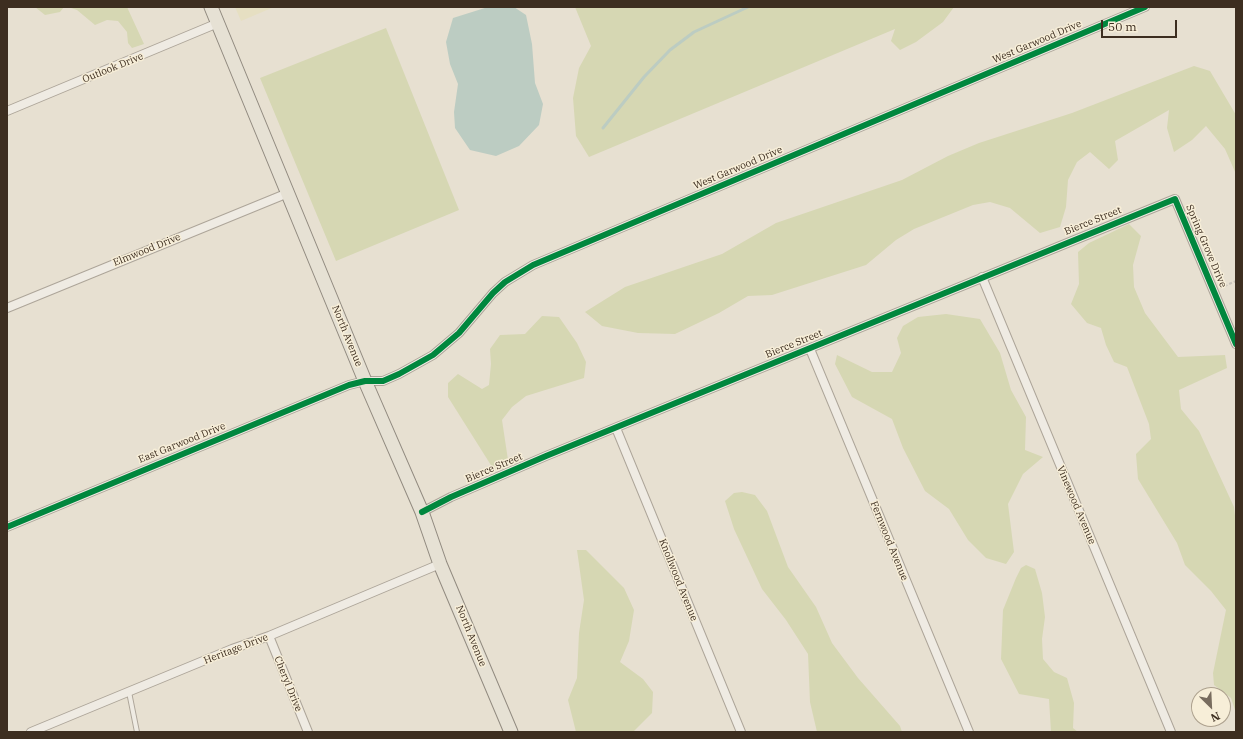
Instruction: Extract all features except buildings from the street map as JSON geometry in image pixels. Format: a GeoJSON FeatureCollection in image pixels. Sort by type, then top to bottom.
{"type":"FeatureCollection","features":[{"type":"Feature","properties":{"kind":"main road","name":"North Avenue"},"geometry":{"type":"LineString","coordinates":[[211,7],[365,382],[422,512],[440,564],[511,732]]}},
{"type":"Feature","properties":{"kind":"street","name":"West Garwood Drive"},"geometry":{"type":"LineString","coordinates":[[365,382],[383,381],[433,354],[459,333],[487,300],[505,282],[532,265],[1145,7]]}},
{"type":"Feature","properties":{"kind":"street","name":"Outlook Drive"},"geometry":{"type":"LineString","coordinates":[[7,111],[218,23]]}},
{"type":"Feature","properties":{"kind":"street","name":"Elmwood Drive"},"geometry":{"type":"LineString","coordinates":[[7,308],[288,193]]}},
{"type":"Feature","properties":{"kind":"street","name":"Bierce Street"},"geometry":{"type":"LineString","coordinates":[[422,512],[452,497],[616,428],[1175,199]]}},
{"type":"Feature","properties":{"kind":"street","name":"Spring Grove Drive"},"geometry":{"type":"LineString","coordinates":[[1175,199],[1236,344]]}},
{"type":"Feature","properties":{"kind":"street","name":"Vinewood Avenue"},"geometry":{"type":"LineString","coordinates":[[982,278],[1171,732]]}},
{"type":"Feature","properties":{"kind":"street","name":"Fernwood Avenue"},"geometry":{"type":"LineString","coordinates":[[810,349],[969,732]]}},
{"type":"Feature","properties":{"kind":"street","name":"East Garwood Drive"},"geometry":{"type":"LineString","coordinates":[[7,527],[349,385],[365,382]]}},
{"type":"Feature","properties":{"kind":"street","name":"Knollwood Avenue"},"geometry":{"type":"LineString","coordinates":[[616,428],[741,732]]}},
{"type":"Feature","properties":{"kind":"street","name":"Heritage Drive"},"geometry":{"type":"LineString","coordinates":[[31,732],[232,649],[269,636],[440,564]]}},
{"type":"Feature","properties":{"kind":"street","name":"Cheryl Drive"},"geometry":{"type":"LineString","coordinates":[[269,636],[308,732]]}},
{"type":"Feature","properties":{"kind":"lane"},"geometry":{"type":"LineString","coordinates":[[129,692],[137,732]]}},
{"type":"Feature","properties":{"kind":"path"},"geometry":{"type":"LineString","coordinates":[[1214,291],[1236,282]]}},
{"type":"Feature","properties":{"kind":"shaded area"},"geometry":{"type":"Polygon","coordinates":[[[235,7],[274,7],[241,21],[235,7]]]}},
{"type":"Feature","properties":{"kind":"shaded area"},"geometry":{"type":"Polygon","coordinates":[[[488,7],[514,7],[526,15],[532,44],[535,83],[543,104],[539,125],[519,146],[496,156],[470,150],[455,128],[454,112],[458,84],[450,64],[446,42],[453,18],[488,7]]]}},
{"type":"Feature","properties":{"kind":"green space"},"geometry":{"type":"Polygon","coordinates":[[[35,7],[64,7],[60,12],[45,15],[35,7]]]}},
{"type":"Feature","properties":{"kind":"green space"},"geometry":{"type":"Polygon","coordinates":[[[68,7],[127,7],[144,44],[132,48],[128,43],[127,32],[118,21],[107,20],[95,25],[77,10],[68,7]]]}},
{"type":"Feature","properties":{"kind":"green space"},"geometry":{"type":"Polygon","coordinates":[[[575,7],[954,7],[943,22],[916,42],[900,50],[891,41],[895,29],[589,157],[576,136],[573,98],[579,68],[591,46],[575,7]]]}},
{"type":"Feature","properties":{"kind":"green space"},"geometry":{"type":"Polygon","coordinates":[[[386,28],[459,210],[336,261],[260,78],[386,28]]]}},
{"type":"Feature","properties":{"kind":"green space"},"geometry":{"type":"Polygon","coordinates":[[[1194,66],[1210,71],[1236,115],[1236,174],[1225,149],[1206,126],[1192,140],[1174,152],[1167,128],[1169,110],[1115,141],[1118,160],[1109,169],[1090,152],[1077,162],[1068,180],[1066,207],[1060,227],[1040,233],[1010,208],[990,202],[973,205],[914,229],[896,240],[866,265],[772,295],[748,296],[719,313],[675,334],[638,333],[602,326],[585,312],[625,287],[722,254],[776,223],[902,180],[948,156],[979,143],[1072,113],[1194,66]]]}},
{"type":"Feature","properties":{"kind":"green space"},"geometry":{"type":"Polygon","coordinates":[[[1129,224],[1141,236],[1133,265],[1134,287],[1145,313],[1178,357],[1225,355],[1227,368],[1179,390],[1181,409],[1199,431],[1234,507],[1236,524],[1236,713],[1231,698],[1231,687],[1217,687],[1214,685],[1213,673],[1226,610],[1211,591],[1185,565],[1177,543],[1138,479],[1136,454],[1151,439],[1149,424],[1127,367],[1114,362],[1106,345],[1101,328],[1087,323],[1071,304],[1079,284],[1078,252],[1089,243],[1129,224]]]}},
{"type":"Feature","properties":{"kind":"green space"},"geometry":{"type":"Polygon","coordinates":[[[946,314],[980,319],[1000,353],[1011,390],[1026,417],[1025,450],[1043,457],[1023,474],[1008,504],[1014,552],[1006,564],[986,558],[968,540],[949,509],[925,491],[903,448],[892,419],[852,397],[835,364],[837,355],[872,372],[892,372],[901,353],[897,338],[903,326],[918,317],[946,314]]]}},
{"type":"Feature","properties":{"kind":"green space"},"geometry":{"type":"Polygon","coordinates":[[[542,316],[559,317],[577,343],[586,362],[584,378],[526,396],[512,407],[502,420],[508,460],[507,468],[494,470],[448,397],[448,383],[458,374],[482,389],[489,385],[491,364],[490,349],[500,335],[525,334],[542,316]]]}},
{"type":"Feature","properties":{"kind":"green space"},"geometry":{"type":"Polygon","coordinates":[[[742,492],[755,495],[767,511],[788,567],[816,607],[832,643],[858,678],[900,726],[902,732],[817,732],[810,702],[808,654],[786,620],[762,589],[734,529],[725,501],[734,493],[742,492]]]}},
{"type":"Feature","properties":{"kind":"green space"},"geometry":{"type":"Polygon","coordinates":[[[577,550],[586,550],[624,588],[634,610],[629,641],[620,662],[643,679],[653,692],[652,713],[633,732],[576,732],[568,700],[577,678],[579,633],[584,600],[577,550]]]}},
{"type":"Feature","properties":{"kind":"green space"},"geometry":{"type":"Polygon","coordinates":[[[1026,565],[1035,569],[1042,593],[1045,617],[1042,639],[1043,659],[1054,672],[1067,678],[1074,703],[1073,728],[1078,732],[1051,732],[1049,699],[1019,694],[1001,659],[1003,610],[1021,568],[1026,565]]]}},
{"type":"Feature","properties":{"kind":"waterway"},"geometry":{"type":"LineString","coordinates":[[603,128],[644,77],[670,50],[694,32],[748,7]]}},
{"type":"Feature","properties":{"kind":"cycle path"},"geometry":{"type":"LineString","coordinates":[[7,527],[349,385],[365,381],[383,381],[399,374],[433,355],[459,333],[493,293],[505,282],[533,265],[1145,7]]}},
{"type":"Feature","properties":{"kind":"cycle path"},"geometry":{"type":"LineString","coordinates":[[422,512],[451,497],[546,456],[1175,199],[1236,344]]}}]}
